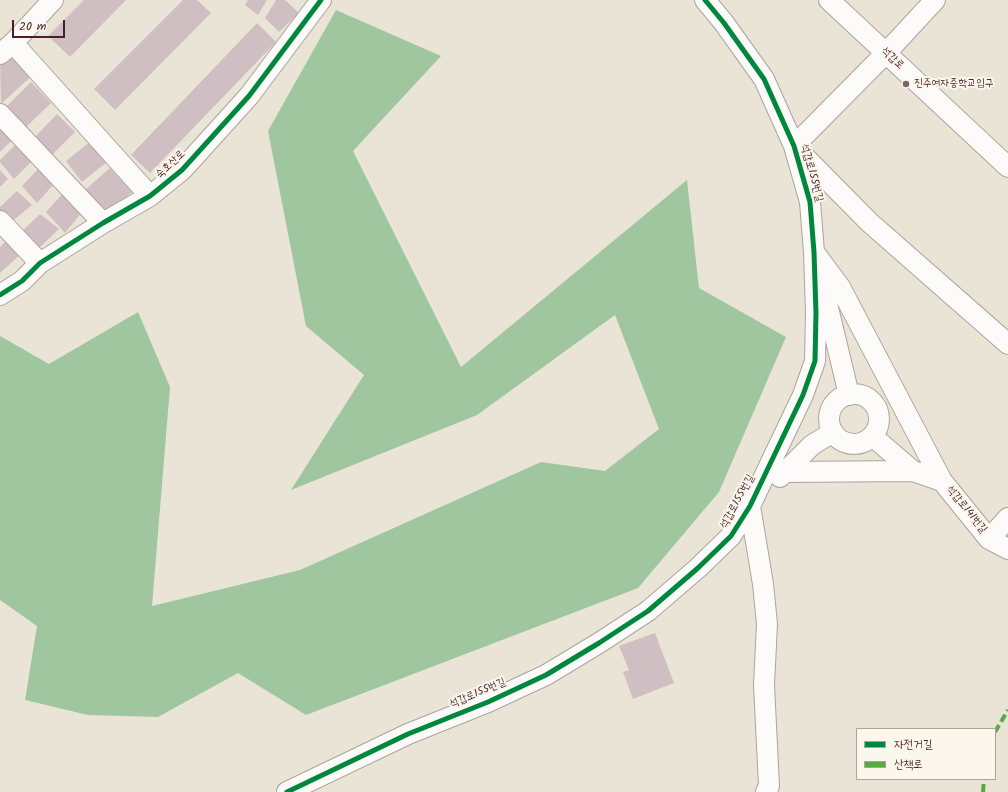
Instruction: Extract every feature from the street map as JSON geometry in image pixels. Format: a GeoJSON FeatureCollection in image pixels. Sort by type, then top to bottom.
{"type":"FeatureCollection","features":[{"type":"Feature","properties":{"kind":"street"},"geometry":{"type":"LineString","coordinates":[[53,0],[6,49],[150,196]]}},
{"type":"Feature","properties":{"kind":"street","name":"석갑로155번길"},"geometry":{"type":"LineString","coordinates":[[286,792],[408,734],[488,702],[546,675],[599,643],[648,611],[698,568],[731,536],[750,506],[803,395],[815,361],[816,313],[814,252],[810,202],[794,146],[764,79],[724,23],[705,0]]}},
{"type":"Feature","properties":{"kind":"street","name":"석갑로"},"geometry":{"type":"LineString","coordinates":[[828,0],[1008,167]]}},
{"type":"Feature","properties":{"kind":"street","name":"석갑로155번길"},"geometry":{"type":"LineString","coordinates":[[794,146],[886,53],[935,0]]}},
{"type":"Feature","properties":{"kind":"street","name":"숙호산로"},"geometry":{"type":"LineString","coordinates":[[0,295],[22,281],[40,263],[150,196],[182,170],[249,96],[315,2]]}},
{"type":"Feature","properties":{"kind":"street"},"geometry":{"type":"LineString","coordinates":[[0,114],[104,223]]}},
{"type":"Feature","properties":{"kind":"street","name":"석갑로155번길"},"geometry":{"type":"LineString","coordinates":[[794,146],[870,222],[1008,344]]}},
{"type":"Feature","properties":{"kind":"street"},"geometry":{"type":"LineString","coordinates":[[0,220],[40,263]]}},
{"type":"Feature","properties":{"kind":"street"},"geometry":{"type":"LineString","coordinates":[[814,252],[850,395]]}},
{"type":"Feature","properties":{"kind":"street"},"geometry":{"type":"LineString","coordinates":[[814,252],[840,287],[942,481]]}},
{"type":"Feature","properties":{"kind":"street"},"geometry":{"type":"LineString","coordinates":[[850,395],[865,397],[871,401],[876,407],[878,414],[879,422],[877,430],[866,441],[859,444],[844,442],[838,438],[833,432],[829,419],[830,412],[838,401],[850,395]]}},
{"type":"Feature","properties":{"kind":"street"},"geometry":{"type":"LineString","coordinates":[[750,506],[812,445],[833,432]]}},
{"type":"Feature","properties":{"kind":"street"},"geometry":{"type":"LineString","coordinates":[[872,436],[913,471]]}},
{"type":"Feature","properties":{"kind":"street"},"geometry":{"type":"LineString","coordinates":[[785,472],[913,471],[942,481]]}},
{"type":"Feature","properties":{"kind":"street","name":"석갑로141번길"},"geometry":{"type":"LineString","coordinates":[[942,481],[989,539],[1008,549]]}},
{"type":"Feature","properties":{"kind":"street","name":"석갑로155번길"},"geometry":{"type":"LineString","coordinates":[[750,506],[768,624],[764,685],[769,786],[766,792]]}},
{"type":"Feature","properties":{"kind":"street","name":"석갑로141번길"},"geometry":{"type":"LineString","coordinates":[[989,539],[1008,518]]}},
{"type":"Feature","properties":{"kind":"green space"},"geometry":{"type":"Polygon","coordinates":[[[336,10],[441,56],[353,151],[461,367],[687,180],[699,288],[786,337],[719,492],[638,588],[306,715],[238,673],[158,717],[88,715],[25,700],[37,626],[0,600],[0,336],[49,364],[138,312],[170,387],[152,606],[300,570],[541,462],[605,471],[659,429],[615,315],[477,415],[291,490],[364,375],[306,326],[268,131],[336,10]]]}},
{"type":"Feature","properties":{"kind":"building"},"geometry":{"type":"Polygon","coordinates":[[[84,0],[126,0],[70,57],[48,36],[84,0]]]}},
{"type":"Feature","properties":{"kind":"building"},"geometry":{"type":"Polygon","coordinates":[[[183,0],[197,0],[211,13],[115,110],[94,89],[183,0]]]}},
{"type":"Feature","properties":{"kind":"building"},"geometry":{"type":"Polygon","coordinates":[[[248,0],[267,0],[258,15],[245,5],[248,0]]]}},
{"type":"Feature","properties":{"kind":"building"},"geometry":{"type":"Polygon","coordinates":[[[276,0],[285,0],[299,13],[279,32],[265,18],[276,0]]]}},
{"type":"Feature","properties":{"kind":"building"},"geometry":{"type":"Polygon","coordinates":[[[257,23],[276,42],[150,173],[131,155],[257,23]]]}},
{"type":"Feature","properties":{"kind":"building"},"geometry":{"type":"Polygon","coordinates":[[[3,57],[19,58],[34,74],[1,104],[0,60],[3,57]]]}},
{"type":"Feature","properties":{"kind":"building"},"geometry":{"type":"Polygon","coordinates":[[[31,82],[51,103],[25,128],[7,106],[31,82]]]}},
{"type":"Feature","properties":{"kind":"building"},"geometry":{"type":"Polygon","coordinates":[[[57,114],[75,132],[52,155],[34,138],[57,114]]]}},
{"type":"Feature","properties":{"kind":"building"},"geometry":{"type":"Polygon","coordinates":[[[0,119],[15,137],[0,152],[0,119]]]}},
{"type":"Feature","properties":{"kind":"building"},"geometry":{"type":"Polygon","coordinates":[[[20,140],[35,158],[14,179],[0,160],[20,140]]]}},
{"type":"Feature","properties":{"kind":"building"},"geometry":{"type":"Polygon","coordinates":[[[91,141],[107,162],[82,182],[66,161],[91,141]]]}},
{"type":"Feature","properties":{"kind":"building"},"geometry":{"type":"Polygon","coordinates":[[[40,167],[54,184],[37,203],[22,186],[40,167]]]}},
{"type":"Feature","properties":{"kind":"building"},"geometry":{"type":"Polygon","coordinates":[[[110,168],[132,192],[107,214],[85,190],[110,168]]]}},
{"type":"Feature","properties":{"kind":"building"},"geometry":{"type":"Polygon","coordinates":[[[0,170],[8,179],[0,187],[0,170]]]}},
{"type":"Feature","properties":{"kind":"building"},"geometry":{"type":"Polygon","coordinates":[[[66,190],[83,211],[65,233],[46,212],[66,190]]]}},
{"type":"Feature","properties":{"kind":"building"},"geometry":{"type":"Polygon","coordinates":[[[17,191],[32,205],[10,223],[0,214],[0,207],[17,191]]]}},
{"type":"Feature","properties":{"kind":"building"},"geometry":{"type":"Polygon","coordinates":[[[40,214],[59,229],[34,253],[19,234],[40,214]]]}},
{"type":"Feature","properties":{"kind":"building"},"geometry":{"type":"Polygon","coordinates":[[[9,238],[21,254],[0,273],[0,247],[9,238]]]}},
{"type":"Feature","properties":{"kind":"building"},"geometry":{"type":"Polygon","coordinates":[[[655,633],[674,683],[633,699],[623,672],[629,670],[619,646],[655,633]]]}},
{"type":"Feature","properties":{"kind":"marked path"},"geometry":{"type":"LineString","coordinates":[[996,730],[1008,710]]}},
{"type":"Feature","properties":{"kind":"marked path"},"geometry":{"type":"LineString","coordinates":[[983,792],[984,780]]}},
{"type":"Feature","properties":{"kind":"cycle path"},"geometry":{"type":"LineString","coordinates":[[0,295],[22,281],[40,263],[103,223],[150,196],[182,170],[249,96],[321,0]]}},
{"type":"Feature","properties":{"kind":"cycle path"},"geometry":{"type":"LineString","coordinates":[[287,792],[408,734],[488,702],[546,675],[599,643],[648,611],[698,568],[731,536],[750,506],[803,395],[815,361],[816,313],[814,252],[810,202],[794,146],[764,79],[724,23],[705,0]]}},
{"type":"Feature","properties":{"kind":"place","name":"진주여자중학교입구"},"geometry":{"type":"Point","coordinates":[906,84]}}]}
